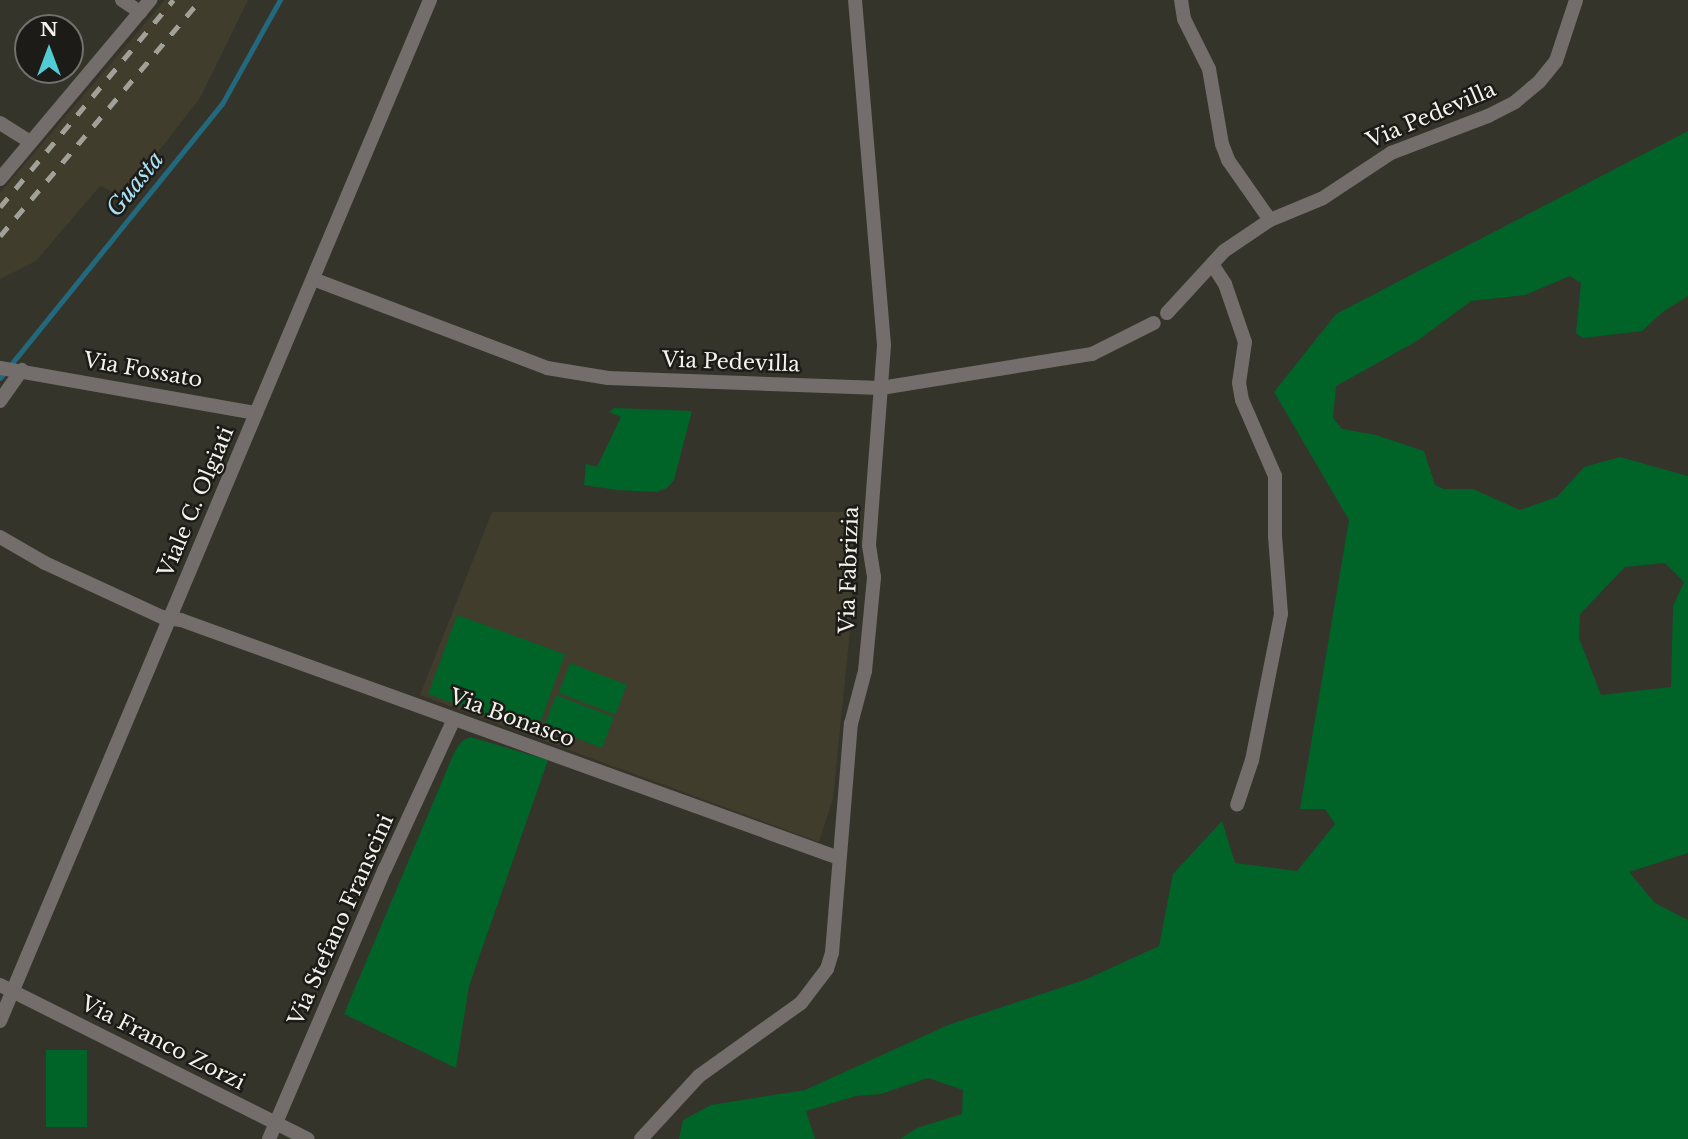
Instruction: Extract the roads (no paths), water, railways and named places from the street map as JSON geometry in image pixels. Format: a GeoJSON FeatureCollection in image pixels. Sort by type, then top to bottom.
{"type":"FeatureCollection","features":[{"type":"Feature","properties":{"kind":"street"},"geometry":{"type":"LineString","coordinates":[[122,0],[140,12]]}},
{"type":"Feature","properties":{"kind":"street"},"geometry":{"type":"LineString","coordinates":[[0,179],[150,0]]}},
{"type":"Feature","properties":{"kind":"street","name":"Viale C. Olgiati"},"geometry":{"type":"LineString","coordinates":[[0,1021],[6,988],[170,618],[430,0]]}},
{"type":"Feature","properties":{"kind":"street","name":"Via Fabrizia"},"geometry":{"type":"LineString","coordinates":[[641,1139],[699,1076],[790,1012],[811,993],[827,969],[832,953],[851,724],[864,671],[874,577],[869,545],[884,328],[855,0]]}},
{"type":"Feature","properties":{"kind":"street"},"geometry":{"type":"LineString","coordinates":[[1181,0],[1184,19],[1209,69],[1222,144],[1228,160],[1270,220]]}},
{"type":"Feature","properties":{"kind":"street","name":"Via Pedevilla"},"geometry":{"type":"LineString","coordinates":[[1167,313],[1232,244],[1270,220],[1323,198],[1391,153],[1488,116],[1515,102],[1539,82],[1556,61],[1576,0]]}},
{"type":"Feature","properties":{"kind":"street"},"geometry":{"type":"LineString","coordinates":[[0,123],[31,142]]}},
{"type":"Feature","properties":{"kind":"street"},"geometry":{"type":"LineString","coordinates":[[1212,264],[1225,284],[1245,342],[1239,383],[1242,400],[1275,476],[1275,536],[1281,614],[1252,760],[1237,805]]}},
{"type":"Feature","properties":{"kind":"street","name":"Via Pedevilla"},"geometry":{"type":"LineString","coordinates":[[313,279],[486,347],[570,373],[608,378],[881,388],[1092,354],[1154,323]]}},
{"type":"Feature","properties":{"kind":"street","name":"Via Fossato"},"geometry":{"type":"LineString","coordinates":[[0,401],[12,370],[256,413]]}},
{"type":"Feature","properties":{"kind":"street"},"geometry":{"type":"LineString","coordinates":[[0,537],[94,586],[149,612],[170,618]]}},
{"type":"Feature","properties":{"kind":"street","name":"Via Bonasco"},"geometry":{"type":"LineString","coordinates":[[170,618],[839,858]]}},
{"type":"Feature","properties":{"kind":"street","name":"Via Stefano Franscini"},"geometry":{"type":"LineString","coordinates":[[269,1139],[385,869],[454,719]]}},
{"type":"Feature","properties":{"kind":"street","name":"Via Franco Zorzi"},"geometry":{"type":"LineString","coordinates":[[6,988],[308,1139]]}},
{"type":"Feature","properties":{"kind":"waterway","name":"Guasta"},"geometry":{"type":"LineString","coordinates":[[0,378],[222,104],[280,0]]}},
{"type":"Feature","properties":{"kind":"railway"},"geometry":{"type":"LineString","coordinates":[[0,207],[173,0]]}},
{"type":"Feature","properties":{"kind":"railway"},"geometry":{"type":"LineString","coordinates":[[0,236],[200,0]]}}]}
